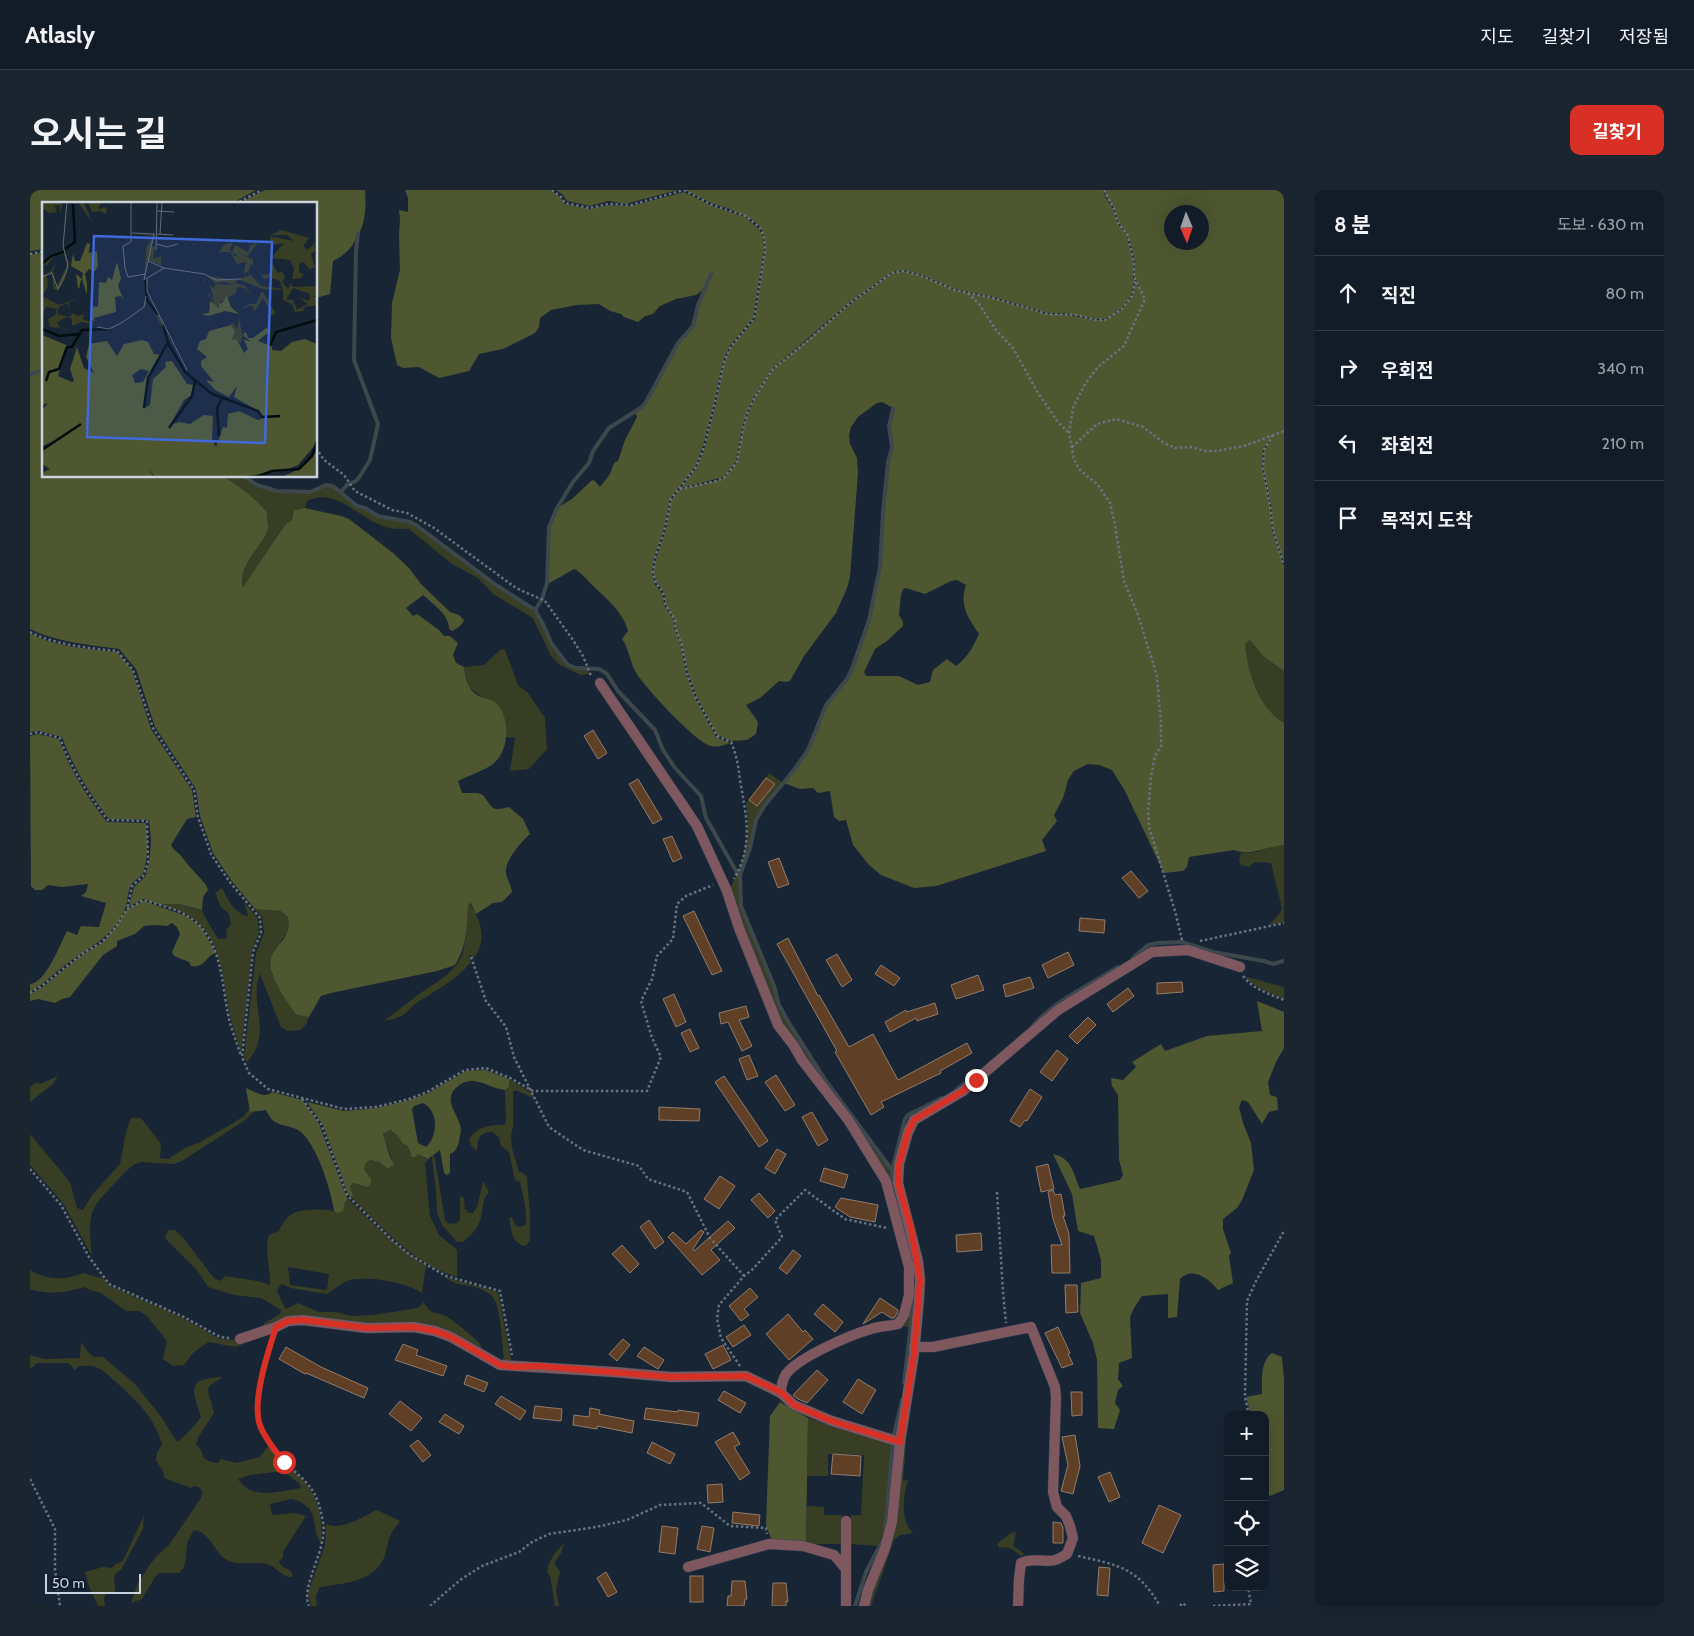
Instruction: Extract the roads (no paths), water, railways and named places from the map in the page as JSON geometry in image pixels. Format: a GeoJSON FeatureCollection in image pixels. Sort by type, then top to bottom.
{"type":"FeatureCollection","features":[{"type":"Feature","properties":{"kind":"street"},"geometry":{"type":"LineString","coordinates":[[600,683],[697,826],[725,886],[739,928],[778,1025],[848,1121],[886,1181],[900,1231],[908,1267],[909,1295],[904,1315],[898,1324],[873,1328],[838,1342],[796,1365],[786,1374],[781,1384],[781,1392]]}},
{"type":"Feature","properties":{"kind":"street"},"geometry":{"type":"LineString","coordinates":[[864,1606],[868,1590],[885,1548],[892,1522],[900,1442],[914,1347],[920,1280],[911,1228],[898,1183],[899,1164],[908,1132],[914,1120],[963,1091],[1058,1010],[1152,952],[1188,950],[1240,968]]}},
{"type":"Feature","properties":{"kind":"street"},"geometry":{"type":"LineString","coordinates":[[240,1339],[288,1321],[303,1320],[367,1328],[414,1327],[435,1331],[451,1337],[500,1365],[514,1367],[538,1366],[671,1377],[746,1376],[781,1392],[794,1405],[832,1421],[900,1442]]}},
{"type":"Feature","properties":{"kind":"street"},"geometry":{"type":"LineString","coordinates":[[914,1347],[933,1346],[1031,1327],[1055,1387],[1053,1492],[1057,1507],[1066,1516],[1073,1538],[1067,1554],[1055,1561],[1040,1560],[1021,1563],[1018,1606]]}},
{"type":"Feature","properties":{"kind":"street"},"geometry":{"type":"LineString","coordinates":[[846,1521],[846,1606]]}},
{"type":"Feature","properties":{"kind":"street"},"geometry":{"type":"LineString","coordinates":[[688,1567],[770,1544],[803,1546],[834,1555],[846,1569]]}},
{"type":"Feature","properties":{"kind":"waterway"},"geometry":{"type":"LineString","coordinates":[[341,492],[347,485],[356,481],[370,460],[378,424],[354,360],[358,234]]}},
{"type":"Feature","properties":{"kind":"waterway"},"geometry":{"type":"LineString","coordinates":[[535,610],[542,599],[547,583],[549,527],[557,508],[573,482],[589,463],[593,451],[609,428],[642,407],[646,402],[678,343],[693,326],[698,305],[711,274]]}},
{"type":"Feature","properties":{"kind":"waterway"},"geometry":{"type":"LineString","coordinates":[[30,374],[42,371]]}},
{"type":"Feature","properties":{"kind":"waterway"},"geometry":{"type":"LineString","coordinates":[[892,1170],[826,1081],[779,1005],[774,986],[741,906],[740,875],[750,848],[756,820],[765,805],[808,750],[826,705],[847,679],[852,669],[869,620],[880,567],[883,512],[888,462],[892,447],[889,426],[893,409]]}},
{"type":"Feature","properties":{"kind":"waterway"},"geometry":{"type":"LineString","coordinates":[[247,478],[257,485],[277,491],[310,492],[326,485],[333,486],[357,506],[365,508],[378,516],[410,522],[416,525],[496,585],[535,610],[551,643],[568,665],[576,668],[599,669],[607,674],[618,691],[655,730],[663,750],[675,768],[701,796],[706,818],[740,878]]}},
{"type":"Feature","properties":{"kind":"waterway"},"geometry":{"type":"LineString","coordinates":[[1133,958],[1148,945],[1182,942],[1213,952],[1273,964],[1284,961]]}},
{"type":"Feature","properties":{"kind":"waterway"},"geometry":{"type":"LineString","coordinates":[[1032,1027],[1061,1001],[1118,967]]}},
{"type":"Feature","properties":{"kind":"waterway"},"geometry":{"type":"LineString","coordinates":[[955,1091],[967,1081]]}},
{"type":"Feature","properties":{"kind":"waterway"},"geometry":{"type":"LineString","coordinates":[[903,1223],[892,1183],[892,1170],[905,1119],[908,1115],[942,1098]]}},
{"type":"Feature","properties":{"kind":"waterway"},"geometry":{"type":"LineString","coordinates":[[904,1383],[914,1299]]}},
{"type":"Feature","properties":{"kind":"waterway"},"geometry":{"type":"LineString","coordinates":[[894,1435],[902,1400]]}},
{"type":"Feature","properties":{"kind":"waterway"},"geometry":{"type":"LineString","coordinates":[[885,1531],[893,1443]]}},
{"type":"Feature","properties":{"kind":"waterway"},"geometry":{"type":"LineString","coordinates":[[855,1606],[866,1572],[883,1540]]}}]}
